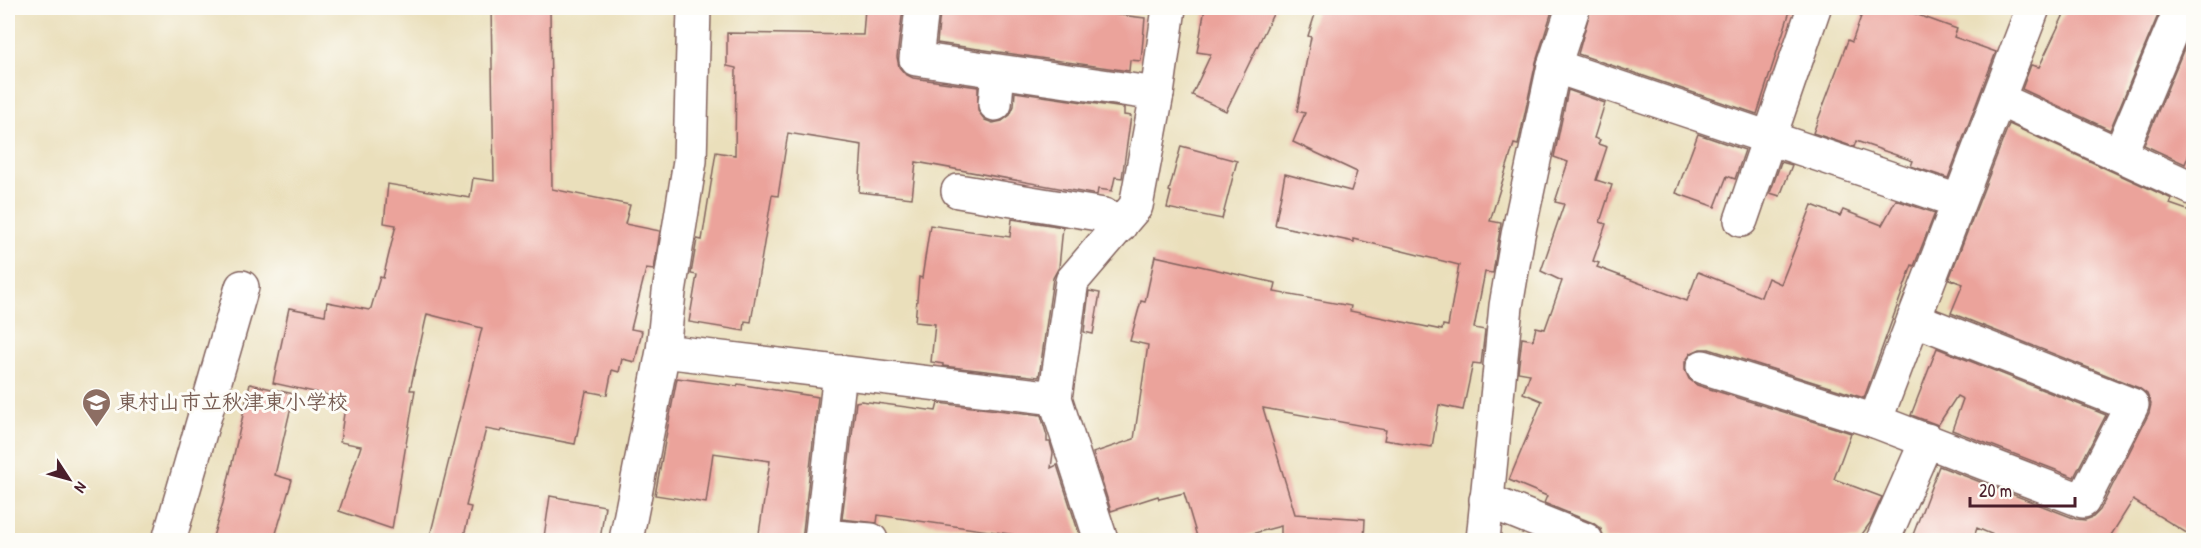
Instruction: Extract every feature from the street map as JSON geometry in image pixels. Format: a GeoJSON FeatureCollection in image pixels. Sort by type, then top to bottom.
{"type":"FeatureCollection","features":[{"type":"Feature","properties":{"kind":"street"},"geometry":{"type":"LineString","coordinates":[[626,540],[663,351],[669,292],[690,161],[694,8]]}},
{"type":"Feature","properties":{"kind":"street"},"geometry":{"type":"LineString","coordinates":[[922,8],[916,60],[1157,94]]}},
{"type":"Feature","properties":{"kind":"street"},"geometry":{"type":"LineString","coordinates":[[1101,540],[1055,398],[1072,281],[1136,206],[1157,94],[1169,8]]}},
{"type":"Feature","properties":{"kind":"street"},"geometry":{"type":"LineString","coordinates":[[1483,540],[1506,306],[1518,235],[1554,66],[1573,8]]}},
{"type":"Feature","properties":{"kind":"street"},"geometry":{"type":"LineString","coordinates":[[1741,220],[1814,8]]}},
{"type":"Feature","properties":{"kind":"street"},"geometry":{"type":"LineString","coordinates":[[1875,421],[2032,8]]}},
{"type":"Feature","properties":{"kind":"street"},"geometry":{"type":"LineString","coordinates":[[2120,154],[2181,8]]}},
{"type":"Feature","properties":{"kind":"street"},"geometry":{"type":"LineString","coordinates":[[1554,66],[1958,201]]}},
{"type":"Feature","properties":{"kind":"street"},"geometry":{"type":"LineString","coordinates":[[995,104],[998,72]]}},
{"type":"Feature","properties":{"kind":"street"},"geometry":{"type":"LineString","coordinates":[[1998,99],[2193,189]]}},
{"type":"Feature","properties":{"kind":"street"},"geometry":{"type":"LineString","coordinates":[[958,191],[1104,215],[1120,226]]}},
{"type":"Feature","properties":{"kind":"street"},"geometry":{"type":"LineString","coordinates":[[173,539],[242,287]]}},
{"type":"Feature","properties":{"kind":"street"},"geometry":{"type":"LineString","coordinates":[[1703,367],[1875,421],[2083,501],[2132,405],[1914,319]]}},
{"type":"Feature","properties":{"kind":"street"},"geometry":{"type":"LineString","coordinates":[[663,351],[1055,398]]}},
{"type":"Feature","properties":{"kind":"street"},"geometry":{"type":"LineString","coordinates":[[840,372],[822,538],[871,540]]}},
{"type":"Feature","properties":{"kind":"street"},"geometry":{"type":"LineString","coordinates":[[1883,540],[1927,440]]}},
{"type":"Feature","properties":{"kind":"street"},"geometry":{"type":"LineString","coordinates":[[1486,500],[1586,540]]}},
{"type":"Feature","properties":{"kind":"building"},"geometry":{"type":"Polygon","coordinates":[[[491,8],[550,8],[552,189],[630,205],[625,224],[660,231],[654,270],[646,269],[631,329],[642,331],[635,362],[622,359],[619,372],[612,370],[607,395],[586,391],[575,444],[486,429],[466,506],[471,507],[463,540],[429,540],[482,328],[427,314],[410,390],[415,390],[392,529],[339,511],[361,446],[340,442],[346,399],[273,383],[289,308],[325,315],[327,302],[369,310],[371,308],[380,277],[383,278],[396,225],[384,223],[388,184],[470,198],[473,178],[494,181],[491,8]]]}},
{"type":"Feature","properties":{"kind":"building"},"geometry":{"type":"Polygon","coordinates":[[[865,8],[903,8],[897,57],[899,67],[913,78],[978,87],[978,111],[985,120],[993,123],[1002,121],[1010,115],[1014,106],[1015,92],[1124,108],[1124,115],[1131,116],[1122,178],[1115,177],[1112,191],[1098,189],[1097,195],[916,162],[912,198],[859,192],[862,145],[788,133],[778,196],[772,195],[751,322],[745,321],[744,331],[689,322],[697,275],[691,274],[697,239],[702,240],[716,152],[735,155],[736,68],[727,66],[727,33],[863,35],[865,8]]]}},
{"type":"Feature","properties":{"kind":"building"},"geometry":{"type":"Polygon","coordinates":[[[946,8],[1061,8],[1145,18],[1141,61],[1130,60],[1129,71],[937,43],[940,12],[945,12],[946,8]]]}},
{"type":"Feature","properties":{"kind":"building"},"geometry":{"type":"Polygon","coordinates":[[[1205,8],[1276,8],[1226,111],[1192,95],[1211,54],[1197,52],[1205,8]]]}},
{"type":"Feature","properties":{"kind":"building"},"geometry":{"type":"Polygon","coordinates":[[[1317,8],[1553,8],[1536,62],[1518,145],[1514,144],[1490,221],[1501,223],[1493,273],[1485,272],[1474,328],[1485,330],[1481,364],[1473,363],[1463,410],[1439,405],[1432,447],[1384,440],[1386,430],[1263,408],[1295,514],[1365,519],[1364,540],[1281,540],[1281,526],[1229,540],[1198,540],[1184,493],[1159,499],[1158,496],[1111,511],[1093,453],[1134,439],[1148,345],[1130,341],[1141,301],[1145,302],[1155,256],[1276,283],[1274,292],[1351,306],[1350,311],[1442,330],[1443,325],[1448,326],[1459,265],[1354,239],[1354,242],[1275,225],[1285,174],[1351,191],[1357,172],[1293,142],[1305,113],[1297,111],[1311,37],[1308,36],[1317,8]]]}},
{"type":"Feature","properties":{"kind":"building"},"geometry":{"type":"Polygon","coordinates":[[[1591,8],[1791,8],[1757,114],[1578,54],[1591,8]]]}},
{"type":"Feature","properties":{"kind":"building"},"geometry":{"type":"Polygon","coordinates":[[[1864,8],[1899,8],[1957,29],[1954,37],[1996,52],[1948,178],[1911,166],[1913,161],[1856,141],[1854,147],[1813,133],[1848,40],[1852,42],[1864,8]]]}},
{"type":"Feature","properties":{"kind":"building"},"geometry":{"type":"Polygon","coordinates":[[[2067,8],[2161,8],[2110,130],[2022,89],[2031,65],[2039,67],[2067,8]]]}},
{"type":"Feature","properties":{"kind":"building"},"geometry":{"type":"Polygon","coordinates":[[[2193,27],[2193,144],[2185,164],[2144,145],[2193,27]]]}},
{"type":"Feature","properties":{"kind":"building"},"geometry":{"type":"Polygon","coordinates":[[[1568,90],[1605,103],[1594,138],[1600,140],[1598,144],[1607,147],[1596,180],[1612,185],[1600,222],[1606,224],[1593,261],[1599,263],[1597,267],[1687,301],[1698,272],[1761,297],[1768,278],[1781,284],[1812,205],[1840,216],[1843,210],[1882,225],[1896,200],[1935,213],[1914,266],[1912,265],[1864,398],[1709,349],[1700,349],[1691,353],[1685,362],[1685,370],[1689,379],[1697,385],[1851,433],[1834,479],[1882,497],[1870,523],[1858,540],[1604,540],[1601,529],[1593,523],[1544,503],[1547,496],[1509,480],[1542,401],[1523,393],[1530,374],[1518,372],[1522,338],[1533,340],[1536,327],[1545,329],[1562,281],[1541,271],[1564,204],[1555,202],[1568,162],[1554,157],[1568,90]]]}},
{"type":"Feature","properties":{"kind":"building"},"geometry":{"type":"Polygon","coordinates":[[[2009,124],[2172,199],[2170,204],[2193,212],[2193,537],[2133,500],[2108,540],[2005,540],[1977,528],[1973,540],[1911,540],[1939,466],[2076,519],[2085,520],[2093,517],[2100,510],[2149,413],[2151,404],[2147,394],[2139,388],[1951,313],[1963,284],[1949,279],[2009,124]]]}},
{"type":"Feature","properties":{"kind":"building"},"geometry":{"type":"Polygon","coordinates":[[[1698,134],[1745,150],[1735,179],[1727,176],[1715,207],[1676,193],[1698,134]]]}},
{"type":"Feature","properties":{"kind":"building"},"geometry":{"type":"Polygon","coordinates":[[[1181,146],[1237,161],[1222,219],[1167,208],[1181,146]]]}},
{"type":"Feature","properties":{"kind":"building"},"geometry":{"type":"Polygon","coordinates":[[[1781,162],[1792,165],[1780,196],[1770,193],[1781,162]]]}},
{"type":"Feature","properties":{"kind":"building"},"geometry":{"type":"Polygon","coordinates":[[[1012,219],[1063,227],[1059,267],[1053,278],[1039,377],[943,366],[943,364],[931,362],[935,324],[915,322],[919,277],[922,278],[930,225],[1010,237],[1012,219]]]}},
{"type":"Feature","properties":{"kind":"building"},"geometry":{"type":"Polygon","coordinates":[[[1089,291],[1100,293],[1093,334],[1084,332],[1089,291]]]}},
{"type":"Feature","properties":{"kind":"building"},"geometry":{"type":"Polygon","coordinates":[[[1937,348],[2106,415],[2074,477],[1952,430],[1963,399],[1957,396],[1938,425],[1911,415],[1937,348]]]}},
{"type":"Feature","properties":{"kind":"building"},"geometry":{"type":"Polygon","coordinates":[[[677,378],[737,386],[738,384],[818,397],[802,540],[758,540],[770,461],[713,453],[706,503],[655,495],[677,378]]]}},
{"type":"Feature","properties":{"kind":"building"},"geometry":{"type":"Polygon","coordinates":[[[250,384],[294,394],[275,475],[292,480],[274,540],[212,540],[223,503],[250,384]]]}},
{"type":"Feature","properties":{"kind":"building"},"geometry":{"type":"Polygon","coordinates":[[[856,402],[936,411],[938,403],[1041,415],[1047,442],[1050,442],[1053,453],[1051,468],[1057,465],[1081,540],[1051,540],[878,515],[877,523],[842,519],[856,402]]]}},
{"type":"Feature","properties":{"kind":"building"},"geometry":{"type":"Polygon","coordinates":[[[550,496],[605,506],[600,540],[564,540],[544,537],[550,496]]]}},
{"type":"Feature","properties":{"kind":"place","name":"東村山市立秋津東小学校"},"geometry":{"type":"Point","coordinates":[96,428]}}]}
